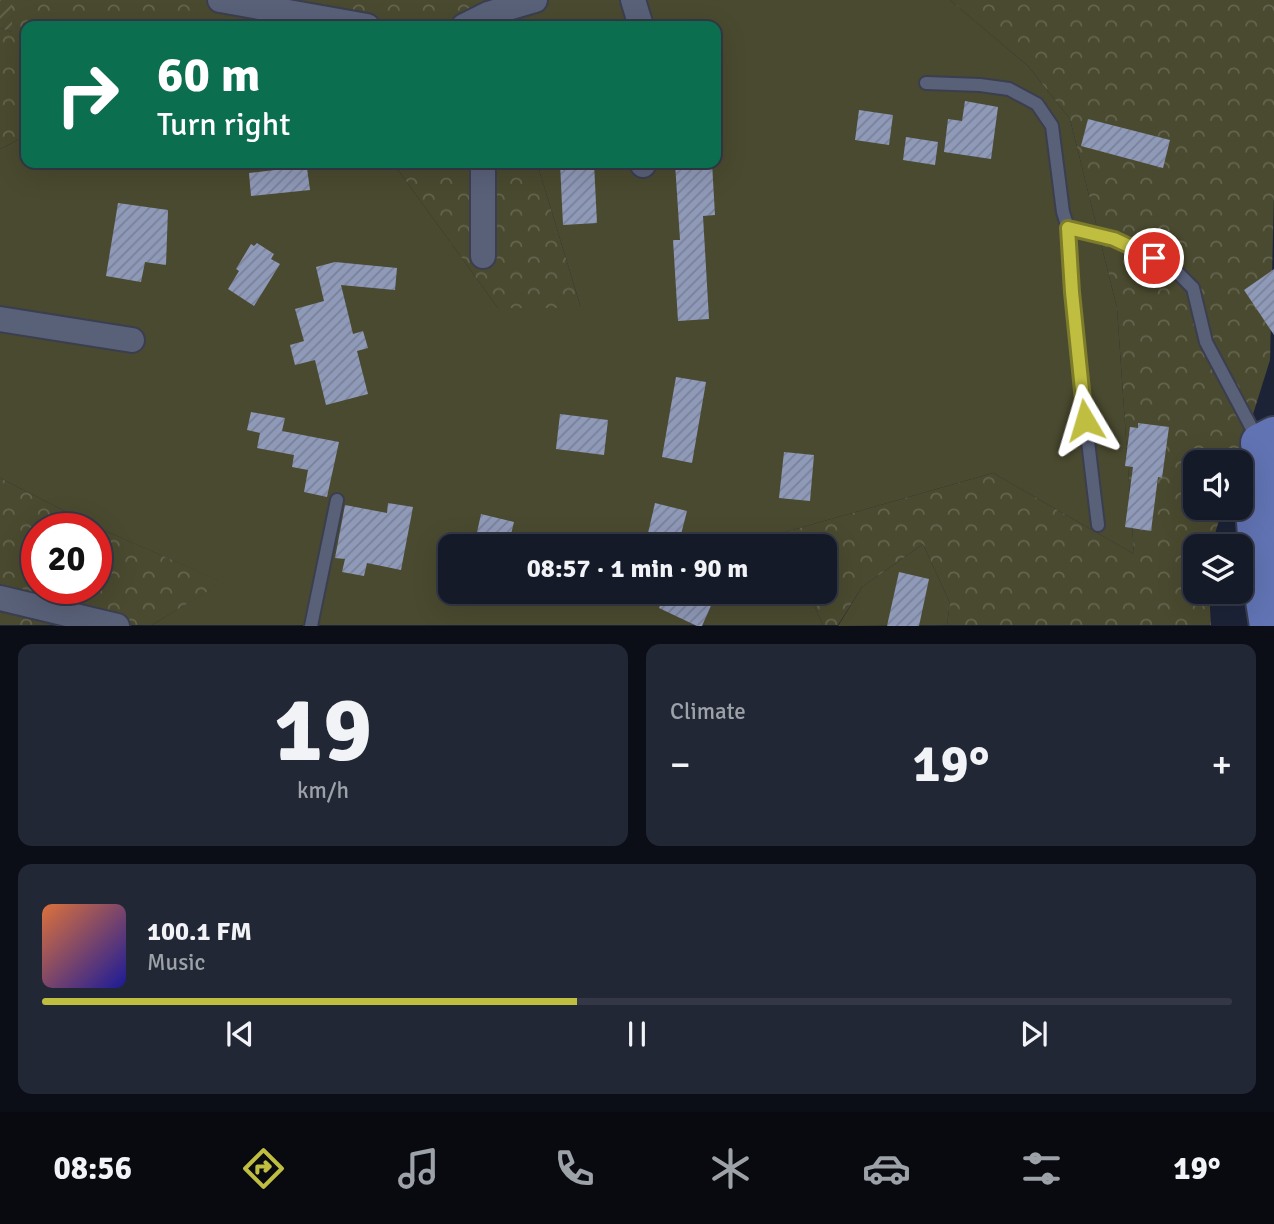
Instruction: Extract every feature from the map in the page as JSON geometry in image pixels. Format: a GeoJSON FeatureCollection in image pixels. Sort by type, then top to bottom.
{"type":"FeatureCollection","features":[{"type":"Feature","properties":{"kind":"main road"},"geometry":{"type":"LineString","coordinates":[[1267,440],[1267,468],[1255,509],[1259,562],[1269,625]]}},
{"type":"Feature","properties":{"kind":"street"},"geometry":{"type":"LineString","coordinates":[[220,0],[339,21]]}},
{"type":"Feature","properties":{"kind":"street"},"geometry":{"type":"LineString","coordinates":[[474,21],[535,0]]}},
{"type":"Feature","properties":{"kind":"street"},"geometry":{"type":"LineString","coordinates":[[633,0],[639,21]]}},
{"type":"Feature","properties":{"kind":"street"},"geometry":{"type":"LineString","coordinates":[[483,168],[483,256]]}},
{"type":"Feature","properties":{"kind":"street"},"geometry":{"type":"LineString","coordinates":[[0,319],[132,340]]}},
{"type":"Feature","properties":{"kind":"street"},"geometry":{"type":"LineString","coordinates":[[0,598],[117,625]]}},
{"type":"Feature","properties":{"kind":"lane"},"geometry":{"type":"LineString","coordinates":[[926,83],[1009,89],[1037,104],[1052,126],[1063,212],[1068,228],[1079,367],[1098,525]]}},
{"type":"Feature","properties":{"kind":"lane"},"geometry":{"type":"LineString","coordinates":[[1068,228],[1114,239],[1173,268],[1193,288],[1206,342],[1267,440]]}},
{"type":"Feature","properties":{"kind":"lane"},"geometry":{"type":"LineString","coordinates":[[311,625],[337,500]]}},
{"type":"Feature","properties":{"kind":"green space"},"geometry":{"type":"Polygon","coordinates":[[[0,0],[12,0],[12,32],[0,28],[0,0]]]}},
{"type":"Feature","properties":{"kind":"green space"},"geometry":{"type":"Polygon","coordinates":[[[12,0],[499,0],[503,21],[21,21],[21,138],[0,149],[0,28],[12,32],[12,0]]]}},
{"type":"Feature","properties":{"kind":"green space"},"geometry":{"type":"Polygon","coordinates":[[[499,0],[950,0],[1028,66],[1070,119],[1117,308],[1134,554],[993,473],[782,534],[438,534],[438,604],[813,604],[823,625],[152,625],[222,582],[112,534],[112,513],[69,513],[0,478],[0,149],[21,138],[21,168],[397,168],[498,308],[581,308],[539,168],[721,168],[721,21],[503,21],[499,0]]]}},
{"type":"Feature","properties":{"kind":"green space"},"geometry":{"type":"Polygon","coordinates":[[[950,0],[1274,0],[1274,192],[1270,360],[1242,450],[1183,450],[1183,520],[1219,520],[1215,534],[1183,534],[1183,604],[1210,604],[1211,625],[947,625],[950,603],[923,544],[862,587],[838,625],[823,625],[813,604],[837,604],[837,534],[782,533],[993,473],[1134,554],[1117,308],[1070,119],[1028,66],[950,0]]]}},
{"type":"Feature","properties":{"kind":"green space"},"geometry":{"type":"Polygon","coordinates":[[[397,168],[539,168],[581,308],[498,308],[397,168]]]}},
{"type":"Feature","properties":{"kind":"green space"},"geometry":{"type":"Polygon","coordinates":[[[0,478],[69,513],[21,513],[21,604],[112,604],[112,534],[223,582],[152,625],[0,625],[0,478]]]}},
{"type":"Feature","properties":{"kind":"green space"},"geometry":{"type":"Polygon","coordinates":[[[923,544],[950,603],[947,625],[838,626],[862,587],[923,544]]]}},
{"type":"Feature","properties":{"kind":"building"},"geometry":{"type":"Polygon","coordinates":[[[965,101],[998,107],[991,159],[944,152],[948,119],[962,121],[965,101]]]}},
{"type":"Feature","properties":{"kind":"building"},"geometry":{"type":"Polygon","coordinates":[[[859,110],[893,115],[889,145],[855,140],[859,110]]]}},
{"type":"Feature","properties":{"kind":"building"},"geometry":{"type":"Polygon","coordinates":[[[1088,119],[1170,140],[1163,168],[1081,146],[1088,119]]]}},
{"type":"Feature","properties":{"kind":"building"},"geometry":{"type":"Polygon","coordinates":[[[906,137],[938,142],[935,165],[903,160],[906,137]]]}},
{"type":"Feature","properties":{"kind":"building"},"geometry":{"type":"Polygon","coordinates":[[[307,168],[310,190],[251,196],[249,173],[307,168]]]}},
{"type":"Feature","properties":{"kind":"building"},"geometry":{"type":"Polygon","coordinates":[[[560,168],[594,168],[597,223],[563,225],[560,168]]]}},
{"type":"Feature","properties":{"kind":"building"},"geometry":{"type":"Polygon","coordinates":[[[675,168],[712,168],[715,215],[703,216],[709,319],[678,321],[673,240],[680,240],[675,168]]]}},
{"type":"Feature","properties":{"kind":"building"},"geometry":{"type":"Polygon","coordinates":[[[118,203],[168,210],[166,265],[145,262],[141,282],[106,276],[118,203]]]}},
{"type":"Feature","properties":{"kind":"building"},"geometry":{"type":"Polygon","coordinates":[[[257,243],[274,254],[271,259],[280,264],[254,306],[228,289],[251,244],[254,246],[257,243]]]}},
{"type":"Feature","properties":{"kind":"building"},"geometry":{"type":"Polygon","coordinates":[[[335,262],[397,268],[395,290],[341,285],[353,334],[363,331],[368,348],[357,351],[368,394],[326,405],[315,360],[295,365],[290,345],[304,341],[295,309],[324,301],[316,267],[335,262]]]}},
{"type":"Feature","properties":{"kind":"building"},"geometry":{"type":"Polygon","coordinates":[[[1274,269],[1274,335],[1244,290],[1274,269]]]}},
{"type":"Feature","properties":{"kind":"building"},"geometry":{"type":"Polygon","coordinates":[[[676,377],[706,382],[692,463],[662,457],[676,377]]]}},
{"type":"Feature","properties":{"kind":"building"},"geometry":{"type":"Polygon","coordinates":[[[251,412],[285,418],[282,431],[339,442],[327,497],[304,492],[308,470],[292,467],[294,455],[257,448],[260,433],[247,430],[251,412]]]}},
{"type":"Feature","properties":{"kind":"building"},"geometry":{"type":"Polygon","coordinates":[[[560,414],[608,420],[604,455],[556,449],[560,414]]]}},
{"type":"Feature","properties":{"kind":"building"},"geometry":{"type":"Polygon","coordinates":[[[1138,423],[1169,427],[1162,478],[1158,477],[1151,531],[1125,527],[1133,467],[1125,466],[1130,427],[1138,428],[1138,423]]]}},
{"type":"Feature","properties":{"kind":"building"},"geometry":{"type":"Polygon","coordinates":[[[784,452],[814,455],[810,501],[779,498],[784,452]]]}},
{"type":"Feature","properties":{"kind":"building"},"geometry":{"type":"Polygon","coordinates":[[[388,503],[413,507],[401,570],[367,563],[364,576],[342,572],[345,559],[335,558],[345,505],[387,513],[388,503]]]}},
{"type":"Feature","properties":{"kind":"building"},"geometry":{"type":"Polygon","coordinates":[[[655,503],[687,511],[681,534],[648,534],[655,503]]]}},
{"type":"Feature","properties":{"kind":"building"},"geometry":{"type":"Polygon","coordinates":[[[481,514],[514,522],[511,534],[477,534],[481,514]]]}},
{"type":"Feature","properties":{"kind":"building"},"geometry":{"type":"Polygon","coordinates":[[[899,572],[929,579],[919,626],[887,626],[899,572]]]}},
{"type":"Feature","properties":{"kind":"building"},"geometry":{"type":"Polygon","coordinates":[[[661,604],[712,604],[702,626],[659,608],[661,604]]]}},
{"type":"Feature","properties":{"kind":"route"},"geometry":{"type":"LineString","coordinates":[[1085,420],[1068,228],[1114,239],[1154,258]]}}]}
